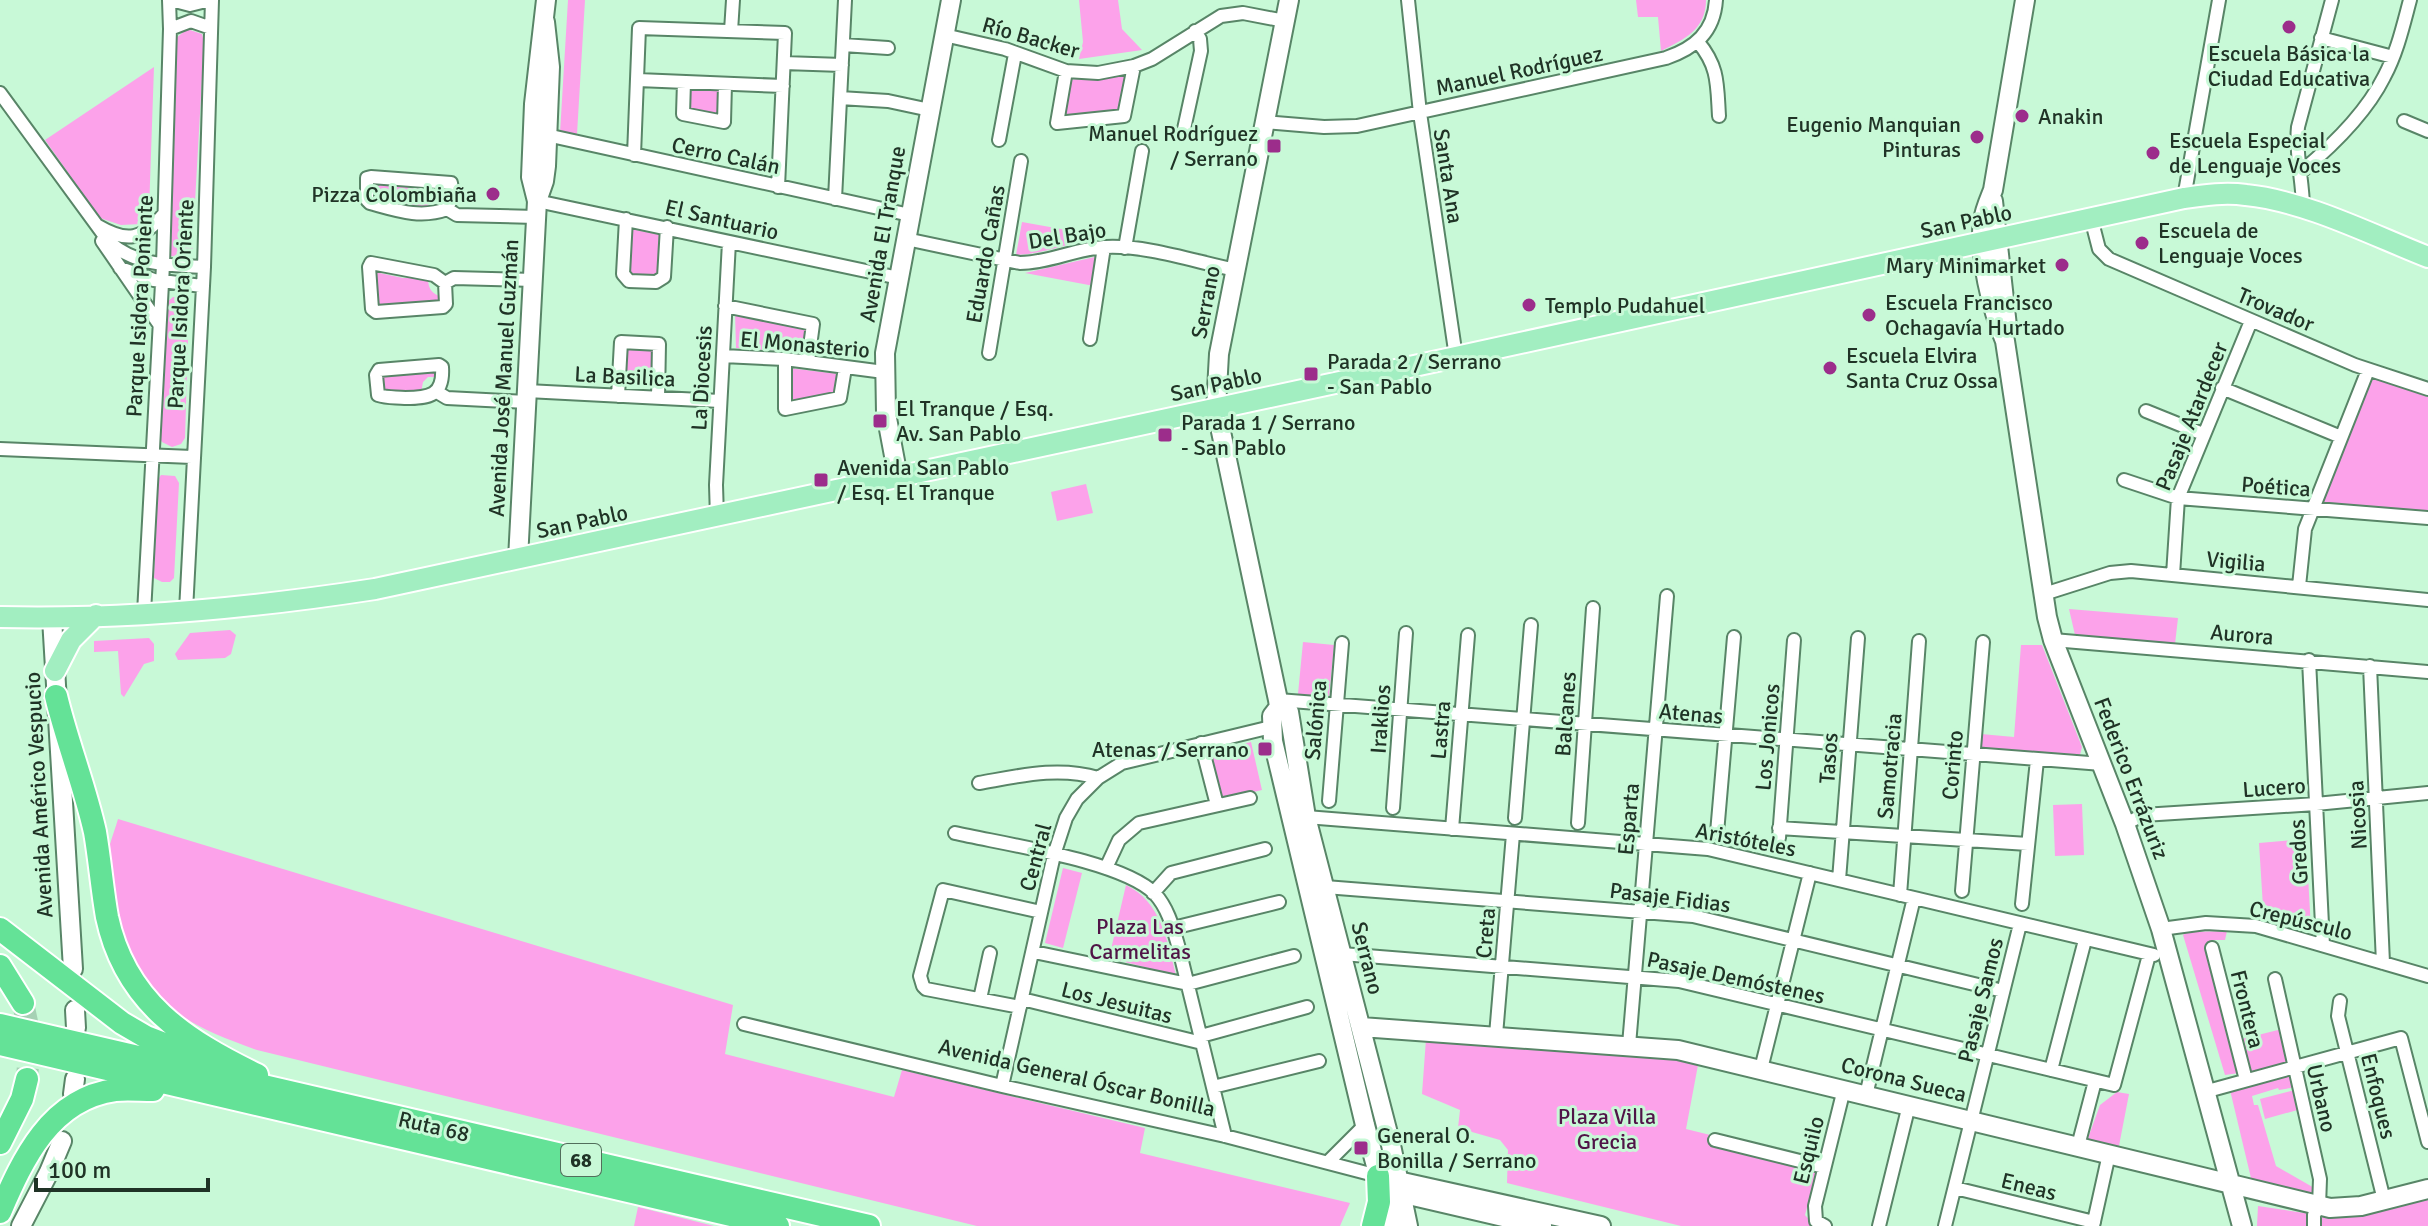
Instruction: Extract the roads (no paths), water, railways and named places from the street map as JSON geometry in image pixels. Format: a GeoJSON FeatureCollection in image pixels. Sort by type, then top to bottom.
{"type":"FeatureCollection","features":[{"type":"Feature","properties":{"kind":"highway"},"geometry":{"type":"LineString","coordinates":[[56,696],[94,829],[108,920],[132,979],[161,1015],[187,1037],[212,1053],[294,1093]]}},
{"type":"Feature","properties":{"kind":"highway"},"geometry":{"type":"LineString","coordinates":[[4,931],[135,1031],[294,1093]]}},
{"type":"Feature","properties":{"kind":"highway"},"geometry":{"type":"LineString","coordinates":[[0,966],[23,1003]]}},
{"type":"Feature","properties":{"kind":"highway","name":"Ruta 68"},"geometry":{"type":"LineString","coordinates":[[0,1025],[869,1226]]}},
{"type":"Feature","properties":{"kind":"highway","name":"Ruta 68"},"geometry":{"type":"LineString","coordinates":[[0,1044],[778,1226]]}},
{"type":"Feature","properties":{"kind":"highway"},"geometry":{"type":"LineString","coordinates":[[0,1143],[22,1099],[27,1079]]}},
{"type":"Feature","properties":{"kind":"highway"},"geometry":{"type":"LineString","coordinates":[[0,1212],[33,1145],[51,1122],[70,1107],[98,1094],[116,1090],[200,1092]]}},
{"type":"Feature","properties":{"kind":"highway"},"geometry":{"type":"LineString","coordinates":[[1373,1226],[1388,1178]]}},
{"type":"Feature","properties":{"kind":"main road","name":"San Pablo"},"geometry":{"type":"LineString","coordinates":[[0,617],[52,618],[186,611],[331,596],[717,517],[2184,198],[2213,194],[2248,195],[2303,208],[2428,257]]}},
{"type":"Feature","properties":{"kind":"main road"},"geometry":{"type":"LineString","coordinates":[[55,671],[71,640],[96,615]]}},
{"type":"Feature","properties":{"kind":"street"},"geometry":{"type":"LineString","coordinates":[[170,0],[190,5],[211,0]]}},
{"type":"Feature","properties":{"kind":"street","name":"Parque Isidora Poniente"},"geometry":{"type":"LineString","coordinates":[[144,613],[163,265],[170,0]]}},
{"type":"Feature","properties":{"kind":"street","name":"Parque Isidora Oriente"},"geometry":{"type":"LineString","coordinates":[[186,611],[204,267],[211,0]]}},
{"type":"Feature","properties":{"kind":"street","name":"Avenida José Manuel Guzmán"},"geometry":{"type":"LineString","coordinates":[[518,559],[536,209],[544,181],[540,134],[550,67],[546,0]]}},
{"type":"Feature","properties":{"kind":"street"},"geometry":{"type":"LineString","coordinates":[[731,31],[733,0]]}},
{"type":"Feature","properties":{"kind":"street"},"geometry":{"type":"LineString","coordinates":[[835,199],[845,0]]}},
{"type":"Feature","properties":{"kind":"street","name":"Avenida El Tranque"},"geometry":{"type":"LineString","coordinates":[[898,477],[886,413],[884,372],[951,0]]}},
{"type":"Feature","properties":{"kind":"street","name":"Serrano"},"geometry":{"type":"LineString","coordinates":[[1289,0],[1219,354],[1216,408],[1278,703],[1289,712],[1306,817],[1391,1145],[1388,1178],[1392,1226]]}},
{"type":"Feature","properties":{"kind":"street","name":"Santa Ana"},"geometry":{"type":"LineString","coordinates":[[1408,0],[1420,113],[1456,357]]}},
{"type":"Feature","properties":{"kind":"street"},"geometry":{"type":"LineString","coordinates":[[1716,0],[1714,19],[1698,42],[1710,56],[1717,72],[1719,116]]}},
{"type":"Feature","properties":{"kind":"street","name":"Federico Errázuriz"},"geometry":{"type":"LineString","coordinates":[[2025,0],[1993,190],[1983,220],[1990,240],[1993,308],[2005,341],[2053,640],[2125,824],[2161,929],[2242,1226]]}},
{"type":"Feature","properties":{"kind":"street"},"geometry":{"type":"LineString","coordinates":[[2184,198],[2219,0]]}},
{"type":"Feature","properties":{"kind":"street"},"geometry":{"type":"LineString","coordinates":[[2303,208],[2298,127],[2332,0]]}},
{"type":"Feature","properties":{"kind":"street"},"geometry":{"type":"LineString","coordinates":[[2302,171],[2364,108],[2384,79],[2410,0]]}},
{"type":"Feature","properties":{"kind":"street","name":"Río Backer"},"geometry":{"type":"LineString","coordinates":[[944,35],[1066,71],[1098,73],[1134,66],[1164,53],[1211,20],[1231,14],[1259,15],[1285,21]]}},
{"type":"Feature","properties":{"kind":"street"},"geometry":{"type":"LineString","coordinates":[[170,29],[191,21],[211,28]]}},
{"type":"Feature","properties":{"kind":"street"},"geometry":{"type":"LineString","coordinates":[[634,155],[639,28],[785,33],[778,187]]}},
{"type":"Feature","properties":{"kind":"street"},"geometry":{"type":"LineString","coordinates":[[1184,129],[1201,51],[1200,39],[1195,31]]}},
{"type":"Feature","properties":{"kind":"street"},"geometry":{"type":"LineString","coordinates":[[2321,38],[2393,57]]}},
{"type":"Feature","properties":{"kind":"street","name":"Manuel Rodríguez"},"geometry":{"type":"LineString","coordinates":[[1265,122],[1345,127],[1666,58],[1698,42]]}},
{"type":"Feature","properties":{"kind":"street"},"geometry":{"type":"LineString","coordinates":[[843,45],[888,48]]}},
{"type":"Feature","properties":{"kind":"street"},"geometry":{"type":"LineString","coordinates":[[999,140],[1015,54]]}},
{"type":"Feature","properties":{"kind":"street"},"geometry":{"type":"LineString","coordinates":[[784,63],[842,65]]}},
{"type":"Feature","properties":{"kind":"street"},"geometry":{"type":"LineString","coordinates":[[1066,71],[1057,123],[1124,116],[1134,66]]}},
{"type":"Feature","properties":{"kind":"street"},"geometry":{"type":"LineString","coordinates":[[638,80],[783,86]]}},
{"type":"Feature","properties":{"kind":"street"},"geometry":{"type":"LineString","coordinates":[[684,82],[683,114],[724,122],[725,84]]}},
{"type":"Feature","properties":{"kind":"street"},"geometry":{"type":"LineString","coordinates":[[0,93],[97,228],[131,257],[163,265],[204,267]]}},
{"type":"Feature","properties":{"kind":"street"},"geometry":{"type":"LineString","coordinates":[[840,98],[888,101],[930,110]]}},
{"type":"Feature","properties":{"kind":"street"},"geometry":{"type":"LineString","coordinates":[[2404,121],[2428,131]]}},
{"type":"Feature","properties":{"kind":"street","name":"Cerro Calán"},"geometry":{"type":"LineString","coordinates":[[540,134],[910,215]]}},
{"type":"Feature","properties":{"kind":"street"},"geometry":{"type":"LineString","coordinates":[[1125,248],[1142,151]]}},
{"type":"Feature","properties":{"kind":"street","name":"Eduardo Cañas"},"geometry":{"type":"LineString","coordinates":[[989,353],[1021,161]]}},
{"type":"Feature","properties":{"kind":"street","name":"El Santuario"},"geometry":{"type":"LineString","coordinates":[[367,178],[451,183],[453,195],[447,209],[433,214],[410,214],[370,203],[367,200],[367,178]]}},
{"type":"Feature","properties":{"kind":"street","name":"El Santuario"},"geometry":{"type":"LineString","coordinates":[[447,209],[457,215],[536,209],[626,219],[899,278]]}},
{"type":"Feature","properties":{"kind":"street"},"geometry":{"type":"LineString","coordinates":[[97,228],[129,237],[148,230],[164,214]]}},
{"type":"Feature","properties":{"kind":"street","name":"Trovador"},"geometry":{"type":"LineString","coordinates":[[2091,218],[2099,249],[2105,257],[2368,370],[2428,389]]}},
{"type":"Feature","properties":{"kind":"street"},"geometry":{"type":"LineString","coordinates":[[626,219],[623,274],[629,281],[656,282],[664,277],[667,227]]}},
{"type":"Feature","properties":{"kind":"street"},"geometry":{"type":"LineString","coordinates":[[97,228],[103,246],[159,324]]}},
{"type":"Feature","properties":{"kind":"street","name":"Del Bajo"},"geometry":{"type":"LineString","coordinates":[[906,239],[1004,261],[1028,263],[1104,247],[1125,248],[1236,270]]}},
{"type":"Feature","properties":{"kind":"street","name":"La Diocesis"},"geometry":{"type":"LineString","coordinates":[[717,517],[729,242]]}},
{"type":"Feature","properties":{"kind":"street"},"geometry":{"type":"LineString","coordinates":[[1090,339],[1104,247]]}},
{"type":"Feature","properties":{"kind":"street"},"geometry":{"type":"LineString","coordinates":[[371,263],[434,275],[445,283],[446,304],[443,307],[376,312],[372,309],[369,267],[371,263]]}},
{"type":"Feature","properties":{"kind":"street"},"geometry":{"type":"LineString","coordinates":[[120,268],[162,282],[202,286]]}},
{"type":"Feature","properties":{"kind":"street"},"geometry":{"type":"LineString","coordinates":[[445,283],[454,278],[533,280]]}},
{"type":"Feature","properties":{"kind":"street"},"geometry":{"type":"LineString","coordinates":[[725,306],[813,324],[808,361]]}},
{"type":"Feature","properties":{"kind":"street","name":"Pasaje Atardecer"},"geometry":{"type":"LineString","coordinates":[[2173,575],[2178,498],[2251,321]]}},
{"type":"Feature","properties":{"kind":"street"},"geometry":{"type":"LineString","coordinates":[[618,396],[621,342],[659,344],[658,398]]}},
{"type":"Feature","properties":{"kind":"street","name":"El Monasterio"},"geometry":{"type":"LineString","coordinates":[[723,356],[808,361],[884,372]]}},
{"type":"Feature","properties":{"kind":"street"},"geometry":{"type":"LineString","coordinates":[[785,359],[785,409],[840,398],[845,368]]}},
{"type":"Feature","properties":{"kind":"street","name":"La Basilica"},"geometry":{"type":"LineString","coordinates":[[439,365],[443,379],[437,392],[423,398],[385,397],[378,395],[376,375],[379,370],[439,365]]}},
{"type":"Feature","properties":{"kind":"street"},"geometry":{"type":"LineString","coordinates":[[2299,586],[2304,535],[2368,370]]}},
{"type":"Feature","properties":{"kind":"street"},"geometry":{"type":"LineString","coordinates":[[2222,388],[2341,437]]}},
{"type":"Feature","properties":{"kind":"street","name":"La Basilica"},"geometry":{"type":"LineString","coordinates":[[437,392],[447,398],[618,396],[720,401]]}},
{"type":"Feature","properties":{"kind":"street"},"geometry":{"type":"LineString","coordinates":[[2146,411],[2203,434]]}},
{"type":"Feature","properties":{"kind":"street"},"geometry":{"type":"LineString","coordinates":[[0,449],[192,457]]}},
{"type":"Feature","properties":{"kind":"street","name":"Poética"},"geometry":{"type":"LineString","coordinates":[[2124,480],[2178,498],[2428,518]]}},
{"type":"Feature","properties":{"kind":"street","name":"Vigilia"},"geometry":{"type":"LineString","coordinates":[[2044,594],[2119,572],[2428,600]]}},
{"type":"Feature","properties":{"kind":"street","name":"Esparta"},"geometry":{"type":"LineString","coordinates":[[1629,1045],[1667,596]]}},
{"type":"Feature","properties":{"kind":"street","name":"Balcanes"},"geometry":{"type":"LineString","coordinates":[[1578,823],[1593,608]]}},
{"type":"Feature","properties":{"kind":"street","name":"Avenida Américo Vespucio"},"geometry":{"type":"LineString","coordinates":[[52,618],[73,969]]}},
{"type":"Feature","properties":{"kind":"street"},"geometry":{"type":"LineString","coordinates":[[1515,818],[1531,625]]}},
{"type":"Feature","properties":{"kind":"street","name":"Iraklios"},"geometry":{"type":"LineString","coordinates":[[1393,808],[1406,633]]}},
{"type":"Feature","properties":{"kind":"street","name":"Lastra"},"geometry":{"type":"LineString","coordinates":[[1452,829],[1468,635]]}},
{"type":"Feature","properties":{"kind":"street"},"geometry":{"type":"LineString","coordinates":[[1717,833],[1734,637]]}},
{"type":"Feature","properties":{"kind":"street","name":"Tasos"},"geometry":{"type":"LineString","coordinates":[[1839,880],[1858,638]]}},
{"type":"Feature","properties":{"kind":"street","name":"Los Jonicos"},"geometry":{"type":"LineString","coordinates":[[1794,640],[1779,833],[1843,832]]}},
{"type":"Feature","properties":{"kind":"street","name":"Aurora"},"geometry":{"type":"LineString","coordinates":[[2053,640],[2428,672]]}},
{"type":"Feature","properties":{"kind":"street","name":"Samotracia"},"geometry":{"type":"LineString","coordinates":[[1900,895],[1919,641]]}},
{"type":"Feature","properties":{"kind":"street","name":"Corinto"},"geometry":{"type":"LineString","coordinates":[[1962,891],[1983,642]]}},
{"type":"Feature","properties":{"kind":"street","name":"Salónica"},"geometry":{"type":"LineString","coordinates":[[1329,801],[1342,643]]}},
{"type":"Feature","properties":{"kind":"street","name":"Gredos"},"geometry":{"type":"LineString","coordinates":[[2309,660],[2323,945]]}},
{"type":"Feature","properties":{"kind":"street","name":"Nicosia"},"geometry":{"type":"LineString","coordinates":[[2370,666],[2383,963]]}},
{"type":"Feature","properties":{"kind":"street"},"geometry":{"type":"LineString","coordinates":[[1271,727],[1278,703]]}},
{"type":"Feature","properties":{"kind":"street","name":"Atenas"},"geometry":{"type":"LineString","coordinates":[[1278,703],[1337,704],[2102,764]]}},
{"type":"Feature","properties":{"kind":"street","name":"Serrano"},"geometry":{"type":"LineString","coordinates":[[1271,727],[1365,1125],[1408,1226]]}},
{"type":"Feature","properties":{"kind":"street","name":"Central"},"geometry":{"type":"LineString","coordinates":[[1002,1086],[1054,855],[1071,808],[1098,778],[1113,767],[1133,759],[1271,727]]}},
{"type":"Feature","properties":{"kind":"street"},"geometry":{"type":"LineString","coordinates":[[1201,743],[1217,805]]}},
{"type":"Feature","properties":{"kind":"street"},"geometry":{"type":"LineString","coordinates":[[2022,904],[2037,760]]}},
{"type":"Feature","properties":{"kind":"street"},"geometry":{"type":"LineString","coordinates":[[979,783],[1059,771],[1098,778]]}},
{"type":"Feature","properties":{"kind":"street","name":"Lucero"},"geometry":{"type":"LineString","coordinates":[[2125,824],[2143,815],[2428,793]]}},
{"type":"Feature","properties":{"kind":"street"},"geometry":{"type":"LineString","coordinates":[[1106,868],[1119,840],[1139,823],[1250,798]]}},
{"type":"Feature","properties":{"kind":"street","name":"Aristóteles"},"geometry":{"type":"LineString","coordinates":[[1306,817],[1708,849],[2149,955],[2169,956]]}},
{"type":"Feature","properties":{"kind":"street"},"geometry":{"type":"LineString","coordinates":[[1843,832],[2028,844]]}},
{"type":"Feature","properties":{"kind":"street"},"geometry":{"type":"LineString","coordinates":[[955,833],[1106,868],[1135,879],[1162,903],[1173,928],[1225,1136]]}},
{"type":"Feature","properties":{"kind":"street","name":"Creta"},"geometry":{"type":"LineString","coordinates":[[1496,1035],[1513,834]]}},
{"type":"Feature","properties":{"kind":"street"},"geometry":{"type":"LineString","coordinates":[[1153,893],[1171,873],[1265,849]]}},
{"type":"Feature","properties":{"kind":"street"},"geometry":{"type":"LineString","coordinates":[[1761,1069],[1810,873]]}},
{"type":"Feature","properties":{"kind":"street","name":"Pasaje Fidias"},"geometry":{"type":"LineString","coordinates":[[1325,887],[1693,916],[2003,991]]}},
{"type":"Feature","properties":{"kind":"street","name":"Los Jesuitas"},"geometry":{"type":"LineString","coordinates":[[1041,912],[943,890],[920,982],[926,989],[1021,1003],[1202,1039],[1307,1007]]}},
{"type":"Feature","properties":{"kind":"street"},"geometry":{"type":"LineString","coordinates":[[1866,1095],[1914,898]]}},
{"type":"Feature","properties":{"kind":"street"},"geometry":{"type":"LineString","coordinates":[[1173,928],[1279,902]]}},
{"type":"Feature","properties":{"kind":"street","name":"Crepúsculo"},"geometry":{"type":"LineString","coordinates":[[2161,929],[2206,923],[2243,924],[2428,976]]}},
{"type":"Feature","properties":{"kind":"street","name":"Pasaje Samos"},"geometry":{"type":"LineString","coordinates":[[1945,1226],[2020,924]]}},
{"type":"Feature","properties":{"kind":"street"},"geometry":{"type":"LineString","coordinates":[[2051,1070],[2085,940]]}},
{"type":"Feature","properties":{"kind":"street","name":"Frontera"},"geometry":{"type":"LineString","coordinates":[[2212,948],[2246,1080]]}},
{"type":"Feature","properties":{"kind":"street"},"geometry":{"type":"LineString","coordinates":[[1034,952],[1188,984],[1294,956]]}},
{"type":"Feature","properties":{"kind":"street"},"geometry":{"type":"LineString","coordinates":[[980,999],[990,953]]}},
{"type":"Feature","properties":{"kind":"street","name":"Pasaje Demóstenes"},"geometry":{"type":"LineString","coordinates":[[1342,954],[1693,984],[2114,1085],[2149,955]]}},
{"type":"Feature","properties":{"kind":"street","name":"Urbano"},"geometry":{"type":"LineString","coordinates":[[2275,979],[2320,1179],[2319,1206],[2314,1215],[2314,1226]]}},
{"type":"Feature","properties":{"kind":"street","name":"Enfoques"},"geometry":{"type":"LineString","coordinates":[[2340,1001],[2338,1016],[2384,1200]]}},
{"type":"Feature","properties":{"kind":"street","name":"Avenida General Óscar Bonilla"},"geometry":{"type":"LineString","coordinates":[[744,1024],[1601,1226]]}},
{"type":"Feature","properties":{"kind":"street","name":"Corona Sueca"},"geometry":{"type":"LineString","coordinates":[[1361,1027],[1678,1050],[2319,1206],[2351,1208],[2428,1189]]}},
{"type":"Feature","properties":{"kind":"street"},"geometry":{"type":"LineString","coordinates":[[2204,1092],[2401,1038],[2427,1133]]}},
{"type":"Feature","properties":{"kind":"street"},"geometry":{"type":"LineString","coordinates":[[1213,1087],[1319,1061]]}},
{"type":"Feature","properties":{"kind":"street"},"geometry":{"type":"LineString","coordinates":[[2078,1146],[2095,1081]]}},
{"type":"Feature","properties":{"kind":"street","name":"Esquilo"},"geometry":{"type":"LineString","coordinates":[[1820,1223],[1815,1206],[1844,1089]]}},
{"type":"Feature","properties":{"kind":"street"},"geometry":{"type":"LineString","coordinates":[[1879,1226],[1909,1105]]}},
{"type":"Feature","properties":{"kind":"street"},"geometry":{"type":"LineString","coordinates":[[1328,1162],[1365,1125]]}},
{"type":"Feature","properties":{"kind":"street"},"geometry":{"type":"LineString","coordinates":[[1715,1140],[1824,1167]]}},
{"type":"Feature","properties":{"kind":"street"},"geometry":{"type":"LineString","coordinates":[[21,1226],[62,1141]]}},
{"type":"Feature","properties":{"kind":"street"},"geometry":{"type":"LineString","coordinates":[[2094,1224],[2109,1154]]}},
{"type":"Feature","properties":{"kind":"street","name":"Avenida General Óscar Bonilla"},"geometry":{"type":"LineString","coordinates":[[1388,1178],[1413,1196],[1542,1226]]}},
{"type":"Feature","properties":{"kind":"street","name":"Eneas"},"geometry":{"type":"LineString","coordinates":[[1955,1188],[2094,1224]]}},
{"type":"Feature","properties":{"kind":"tunnel"},"geometry":{"type":"LineString","coordinates":[[23,1003],[30,1036],[27,1079]]}},
{"type":"Feature","properties":{"kind":"place","name":"Escuela Básica la Ciudad Educativa"},"geometry":{"type":"Point","coordinates":[2289,27]}},
{"type":"Feature","properties":{"kind":"place","name":"Anakin"},"geometry":{"type":"Point","coordinates":[2022,116]}},
{"type":"Feature","properties":{"kind":"place","name":"Eugenio Manquian Pinturas"},"geometry":{"type":"Point","coordinates":[1977,137]}},
{"type":"Feature","properties":{"kind":"place","name":"Manuel Rodríguez / Serrano"},"geometry":{"type":"Point","coordinates":[1274,146]}},
{"type":"Feature","properties":{"kind":"place","name":"Escuela Especial de Lenguaje Voces"},"geometry":{"type":"Point","coordinates":[2153,153]}},
{"type":"Feature","properties":{"kind":"place","name":"Pizza Colombiaña"},"geometry":{"type":"Point","coordinates":[493,194]}},
{"type":"Feature","properties":{"kind":"place","name":"Escuela de Lenguaje Voces"},"geometry":{"type":"Point","coordinates":[2142,243]}},
{"type":"Feature","properties":{"kind":"place","name":"Mary Minimarket"},"geometry":{"type":"Point","coordinates":[2062,265]}},
{"type":"Feature","properties":{"kind":"place","name":"Templo Pudahuel"},"geometry":{"type":"Point","coordinates":[1529,305]}},
{"type":"Feature","properties":{"kind":"place","name":"Escuela Francisco Ochagavía Hurtado"},"geometry":{"type":"Point","coordinates":[1869,315]}},
{"type":"Feature","properties":{"kind":"place","name":"Escuela Elvira Santa Cruz Ossa"},"geometry":{"type":"Point","coordinates":[1830,368]}},
{"type":"Feature","properties":{"kind":"place","name":"Parada 2 / Serrano - San Pablo"},"geometry":{"type":"Point","coordinates":[1311,374]}},
{"type":"Feature","properties":{"kind":"place","name":"El Tranque / Esq. Av. San Pablo"},"geometry":{"type":"Point","coordinates":[880,421]}},
{"type":"Feature","properties":{"kind":"place","name":"Parada 1 / Serrano - San Pablo"},"geometry":{"type":"Point","coordinates":[1165,435]}},
{"type":"Feature","properties":{"kind":"place","name":"Avenida San Pablo / Esq. El Tranque"},"geometry":{"type":"Point","coordinates":[821,480]}},
{"type":"Feature","properties":{"kind":"place","name":"Atenas / Serrano"},"geometry":{"type":"Point","coordinates":[1265,749]}},
{"type":"Feature","properties":{"kind":"place","name":"General O. Bonilla / Serrano"},"geometry":{"type":"Point","coordinates":[1361,1148]}},
{"type":"Feature","properties":{"kind":"park label","name":"Plaza Las Carmelitas"},"geometry":{"type":"Point","coordinates":[1140,938]}},
{"type":"Feature","properties":{"kind":"park label","name":"Plaza Villa Grecia"},"geometry":{"type":"Point","coordinates":[1607,1128]}}]}
